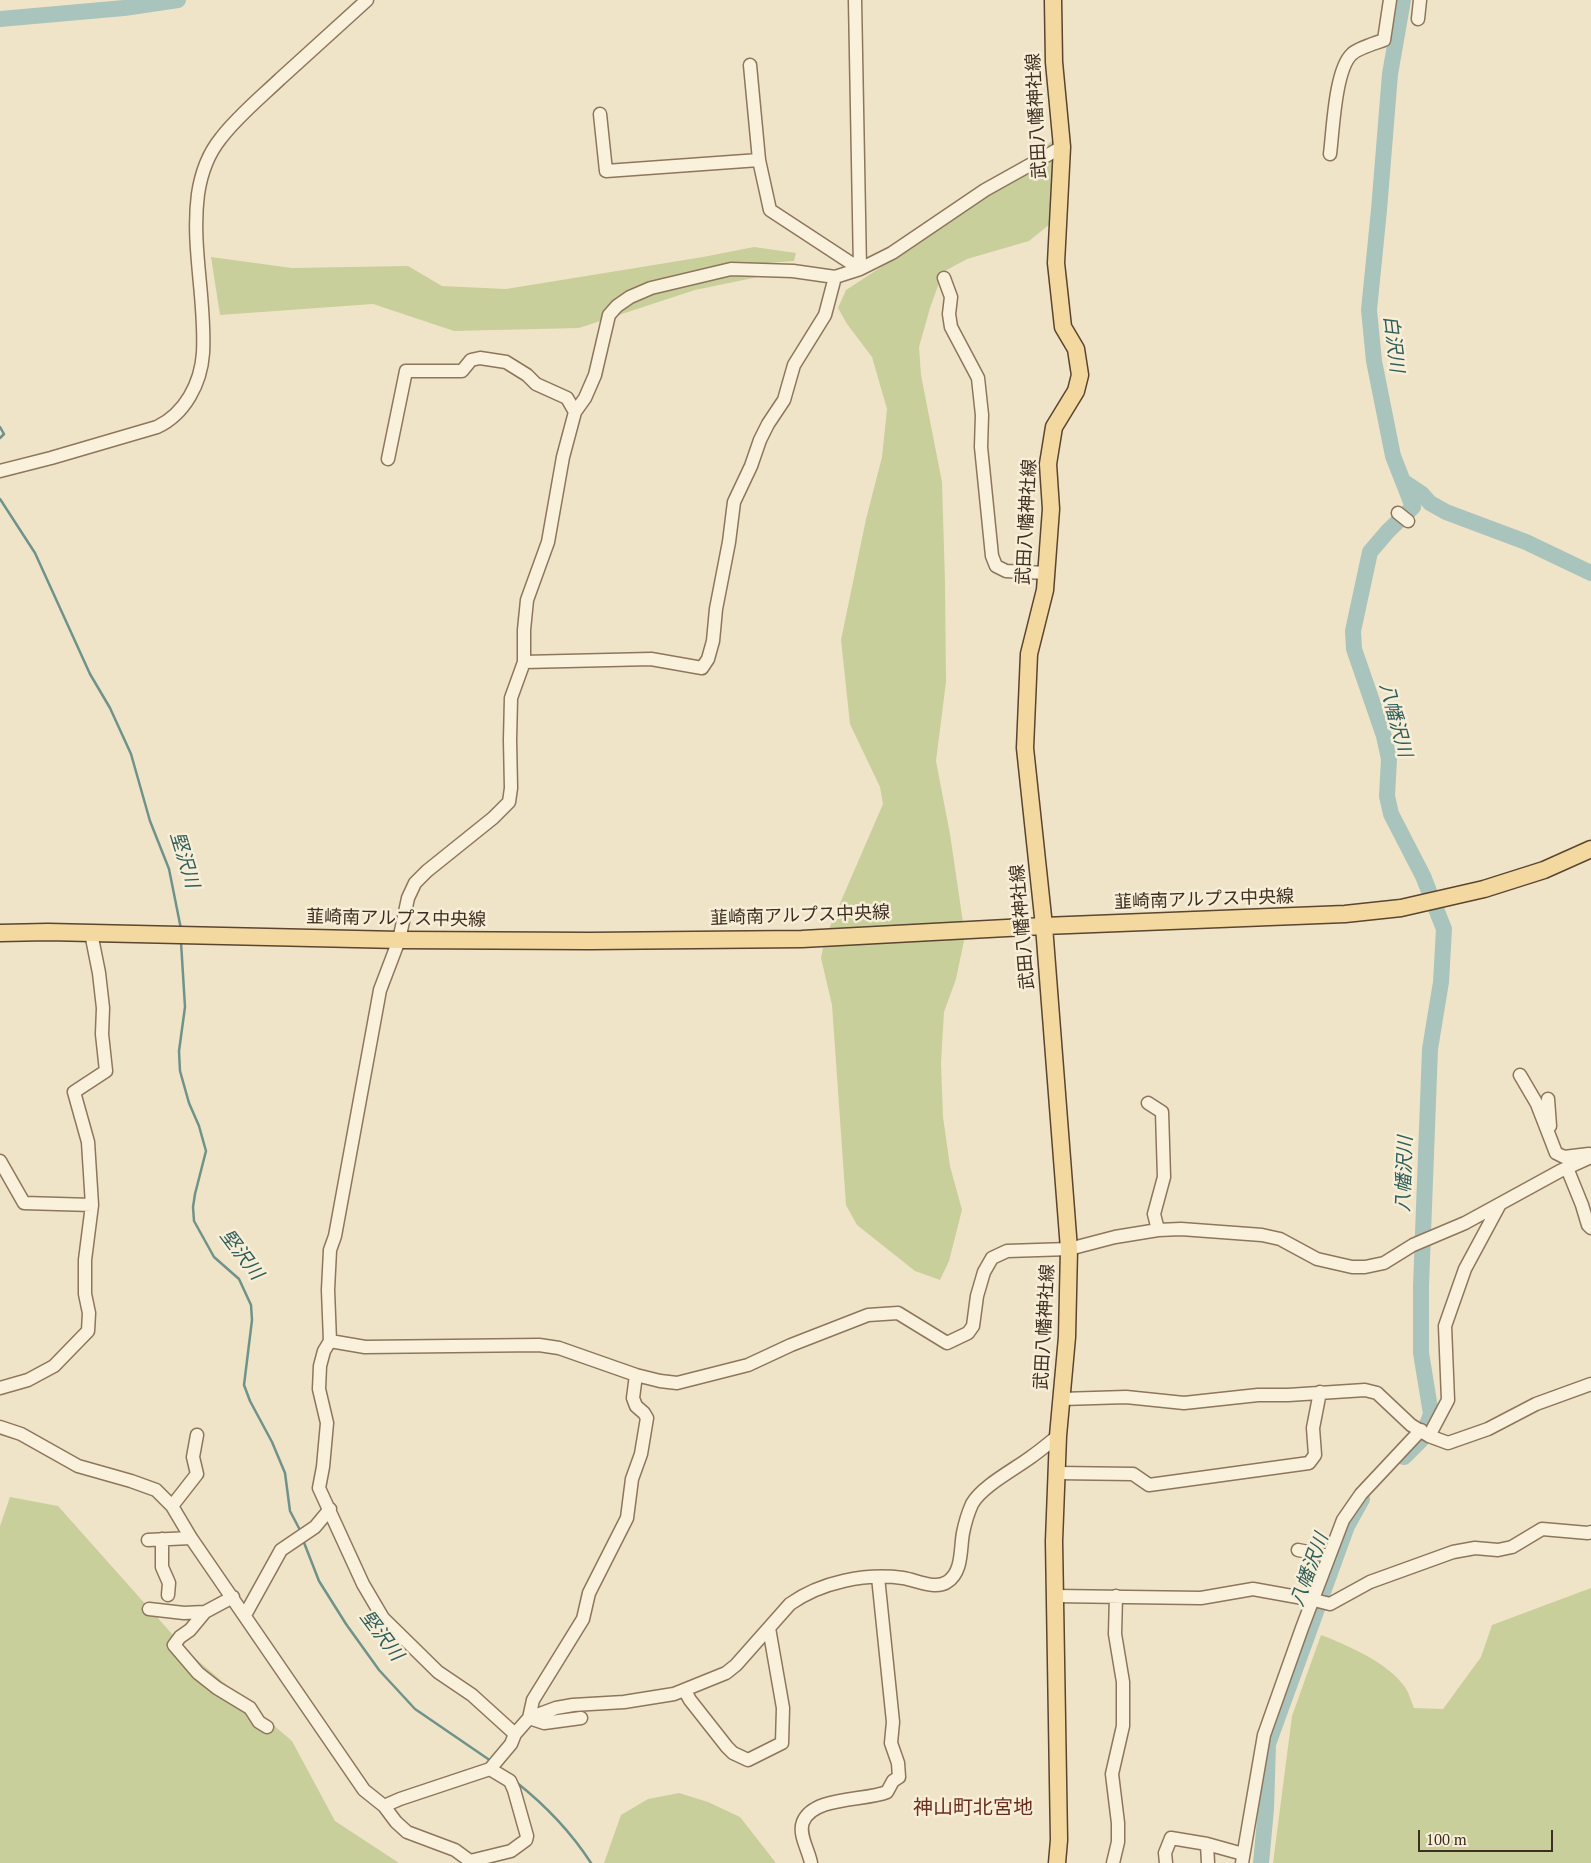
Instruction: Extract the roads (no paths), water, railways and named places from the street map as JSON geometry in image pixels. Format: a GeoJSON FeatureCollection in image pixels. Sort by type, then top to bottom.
{"type":"FeatureCollection","features":[{"type":"Feature","properties":{"kind":"main road","name":"武田八幡神社線"},"geometry":{"type":"LineString","coordinates":[[1053,0],[1054,62],[1062,147],[1056,263],[1063,327],[1076,349],[1080,375],[1076,391],[1054,427],[1048,464],[1050,509],[1045,590],[1029,654],[1025,748],[1044,926],[1069,1249],[1067,1337],[1058,1436],[1054,1541],[1059,1840],[1057,1863]]}},
{"type":"Feature","properties":{"kind":"main road","name":"韮崎南アルプス中央線"},"geometry":{"type":"LineString","coordinates":[[0,933],[590,942],[802,939],[1044,926],[1344,914],[1401,908],[1484,889],[1544,870],[1591,849]]}},
{"type":"Feature","properties":{"kind":"street"},"geometry":{"type":"LineString","coordinates":[[0,471],[42,461],[158,427],[167,422],[186,402],[197,380],[203,355],[197,227],[198,195],[202,175],[207,163],[221,138],[248,108],[367,0]]}},
{"type":"Feature","properties":{"kind":"street"},"geometry":{"type":"LineString","coordinates":[[856,0],[860,270]]}},
{"type":"Feature","properties":{"kind":"street"},"geometry":{"type":"LineString","coordinates":[[1330,154],[1340,80],[1344,68],[1352,54],[1384,40],[1390,0]]}},
{"type":"Feature","properties":{"kind":"street"},"geometry":{"type":"LineString","coordinates":[[1418,19],[1420,0]]}},
{"type":"Feature","properties":{"kind":"street"},"geometry":{"type":"LineString","coordinates":[[750,64],[759,160],[770,210],[860,270]]}},
{"type":"Feature","properties":{"kind":"street"},"geometry":{"type":"LineString","coordinates":[[600,114],[606,171],[759,160]]}},
{"type":"Feature","properties":{"kind":"street"},"geometry":{"type":"LineString","coordinates":[[513,1739],[472,1695],[438,1672],[383,1618],[363,1584],[319,1488],[327,1424],[319,1389],[320,1366],[324,1351],[330,1341],[328,1290],[330,1250],[335,1236],[380,990],[399,940],[408,898],[415,883],[427,871],[493,818],[509,802],[511,788],[510,740],[512,698],[524,662],[524,630],[527,600],[548,542],[560,474],[575,412],[585,398],[595,375],[609,315],[617,306],[630,297],[652,288],[730,269],[794,271],[835,277],[860,270],[892,253],[985,190],[1062,147]]}},
{"type":"Feature","properties":{"kind":"street"},"geometry":{"type":"LineString","coordinates":[[524,662],[651,659],[702,668],[708,659],[713,642],[716,609],[729,542],[734,502],[751,466],[760,440],[784,400],[794,365],[825,314],[835,277]]}},
{"type":"Feature","properties":{"kind":"street"},"geometry":{"type":"LineString","coordinates":[[944,278],[951,297],[949,314],[951,327],[978,378],[982,416],[980,447],[992,556],[996,566],[1006,571],[1046,572]]}},
{"type":"Feature","properties":{"kind":"street"},"geometry":{"type":"LineString","coordinates":[[388,459],[406,372],[462,371],[471,360],[480,358],[506,362],[527,375],[536,384],[567,398],[575,412]]}},
{"type":"Feature","properties":{"kind":"street"},"geometry":{"type":"LineString","coordinates":[[0,1387],[28,1380],[54,1366],[88,1331],[89,1313],[85,1294],[85,1260],[92,1205],[88,1142],[74,1092],[106,1071],[102,1034],[103,1008],[91,933]]}},
{"type":"Feature","properties":{"kind":"street"},"geometry":{"type":"LineString","coordinates":[[1520,1074],[1537,1104],[1556,1153],[1564,1157],[1591,1156]]}},
{"type":"Feature","properties":{"kind":"street"},"geometry":{"type":"LineString","coordinates":[[1548,1099],[1551,1141]]}},
{"type":"Feature","properties":{"kind":"street"},"geometry":{"type":"LineString","coordinates":[[1148,1103],[1162,1112],[1164,1123],[1164,1177],[1154,1214],[1158,1230]]}},
{"type":"Feature","properties":{"kind":"street"},"geometry":{"type":"LineString","coordinates":[[330,1341],[365,1346],[539,1345],[559,1348],[636,1375],[660,1381],[677,1382],[748,1365],[791,1345],[868,1315],[898,1313],[947,1343],[968,1333],[973,1326],[977,1296],[984,1272],[992,1258],[1007,1251],[1069,1249],[1115,1237],[1158,1230],[1181,1229],[1280,1239],[1317,1260],[1352,1267],[1365,1267],[1384,1263],[1413,1245],[1462,1224],[1591,1156]]}},
{"type":"Feature","properties":{"kind":"street"},"geometry":{"type":"LineString","coordinates":[[0,1161],[24,1203],[92,1205]]}},
{"type":"Feature","properties":{"kind":"street"},"geometry":{"type":"LineString","coordinates":[[1567,1168],[1588,1225],[1591,1228]]}},
{"type":"Feature","properties":{"kind":"street"},"geometry":{"type":"LineString","coordinates":[[1166,1863],[1165,1853],[1171,1838],[1206,1844],[1242,1859],[1253,1807],[1264,1735],[1318,1601],[1329,1556],[1343,1520],[1361,1494],[1425,1433],[1448,1400],[1445,1326],[1465,1270],[1500,1204]]}},
{"type":"Feature","properties":{"kind":"street"},"geometry":{"type":"LineString","coordinates":[[384,1806],[490,1770],[529,1718],[533,1700],[583,1618],[588,1593],[627,1518],[632,1479],[641,1454],[647,1418],[636,1406],[633,1398],[636,1375]]}},
{"type":"Feature","properties":{"kind":"street"},"geometry":{"type":"LineString","coordinates":[[1062,1399],[1126,1397],[1184,1403],[1258,1394],[1288,1395],[1365,1390],[1377,1393],[1412,1425],[1441,1442],[1448,1443],[1488,1429],[1536,1404],[1591,1384]]}},
{"type":"Feature","properties":{"kind":"street"},"geometry":{"type":"LineString","coordinates":[[1057,1473],[1133,1474],[1149,1485],[1309,1463],[1315,1455],[1313,1428],[1320,1392]]}},
{"type":"Feature","properties":{"kind":"street"},"geometry":{"type":"LineString","coordinates":[[0,1426],[21,1434],[78,1466],[156,1490],[172,1506],[191,1538],[364,1790],[384,1806],[396,1822],[407,1832],[455,1850],[470,1861],[511,1851],[526,1840],[526,1832],[510,1781],[490,1770]]}},
{"type":"Feature","properties":{"kind":"street"},"geometry":{"type":"LineString","coordinates":[[172,1506],[197,1474],[193,1457],[197,1435]]}},
{"type":"Feature","properties":{"kind":"street"},"geometry":{"type":"LineString","coordinates":[[529,1718],[556,1708],[574,1705],[624,1702],[674,1694],[726,1673],[736,1665],[790,1604],[828,1584],[878,1577],[902,1578],[936,1585],[948,1582],[958,1570],[965,1526],[973,1502],[988,1487],[1058,1436]]}},
{"type":"Feature","properties":{"kind":"street"},"geometry":{"type":"LineString","coordinates":[[244,1615],[281,1550],[315,1527],[330,1509]]}},
{"type":"Feature","properties":{"kind":"street"},"geometry":{"type":"LineString","coordinates":[[1054,1596],[1201,1598],[1253,1589],[1330,1604],[1370,1582],[1453,1552],[1475,1548],[1498,1550],[1512,1547],[1542,1529],[1591,1532]]}},
{"type":"Feature","properties":{"kind":"street"},"geometry":{"type":"LineString","coordinates":[[168,1595],[169,1583],[156,1546],[191,1538]]}},
{"type":"Feature","properties":{"kind":"street"},"geometry":{"type":"LineString","coordinates":[[1298,1550],[1329,1556]]}},
{"type":"Feature","properties":{"kind":"street"},"geometry":{"type":"LineString","coordinates":[[811,1863],[803,1834],[803,1822],[812,1811],[836,1800],[878,1796],[888,1792],[893,1781],[899,1777],[898,1763],[891,1744],[892,1708],[878,1577]]}},
{"type":"Feature","properties":{"kind":"street"},"geometry":{"type":"LineString","coordinates":[[1113,1863],[1118,1833],[1112,1774],[1123,1726],[1123,1682],[1115,1634],[1116,1596]]}},
{"type":"Feature","properties":{"kind":"street"},"geometry":{"type":"LineString","coordinates":[[233,1598],[205,1612],[174,1645],[198,1673],[217,1688],[250,1708],[259,1722],[267,1727]]}},
{"type":"Feature","properties":{"kind":"street"},"geometry":{"type":"LineString","coordinates":[[149,1609],[184,1613],[205,1612]]}},
{"type":"Feature","properties":{"kind":"street"},"geometry":{"type":"LineString","coordinates":[[685,1691],[690,1700],[733,1753],[748,1760],[782,1742],[783,1708],[768,1628]]}},
{"type":"Feature","properties":{"kind":"street"},"geometry":{"type":"LineString","coordinates":[[529,1718],[544,1723],[581,1718]]}},
{"type":"Feature","properties":{"kind":"street"},"geometry":{"type":"LineString","coordinates":[[1206,1844],[1208,1863]]}},
{"type":"Feature","properties":{"kind":"waterway","name":"堅沢川"},"geometry":{"type":"LineString","coordinates":[[0,19],[124,8],[178,0]]}},
{"type":"Feature","properties":{"kind":"waterway","name":"八幡沢川"},"geometry":{"type":"LineString","coordinates":[[1403,0],[1390,74],[1369,310],[1374,361],[1393,456],[1413,507],[1370,552],[1353,631],[1354,649],[1384,736],[1389,759],[1387,796],[1391,814],[1423,876],[1444,929],[1441,982],[1430,1049],[1421,1286],[1421,1353],[1431,1414],[1421,1440],[1404,1457]]}},
{"type":"Feature","properties":{"kind":"waterway","name":"堅沢川"},"geometry":{"type":"LineString","coordinates":[[0,427],[4,434],[0,438]]}},
{"type":"Feature","properties":{"kind":"waterway","name":"白沢川"},"geometry":{"type":"LineString","coordinates":[[1404,482],[1422,494],[1430,503],[1446,512],[1526,542],[1591,573]]}},
{"type":"Feature","properties":{"kind":"waterway","name":"堅沢川"},"geometry":{"type":"LineString","coordinates":[[0,499],[35,553],[90,674],[110,708],[131,754],[150,821],[169,869],[181,929]]}},
{"type":"Feature","properties":{"kind":"waterway","name":"堅沢川"},"geometry":{"type":"LineString","coordinates":[[181,942],[185,1007],[179,1051],[180,1071],[206,1151],[195,1194],[193,1207],[194,1221],[214,1257],[239,1279],[251,1305],[252,1320],[244,1385],[285,1473],[290,1511],[301,1532]]}},
{"type":"Feature","properties":{"kind":"waterway","name":"八幡沢川"},"geometry":{"type":"LineString","coordinates":[[1261,1863],[1266,1809],[1268,1744],[1347,1526],[1362,1499]]}},
{"type":"Feature","properties":{"kind":"waterway","name":"堅沢川"},"geometry":{"type":"LineString","coordinates":[[303,1540],[319,1581],[346,1624],[379,1670],[415,1709],[491,1761]]}},
{"type":"Feature","properties":{"kind":"waterway","name":"堅沢川"},"geometry":{"type":"LineString","coordinates":[[516,1782],[557,1820],[575,1840],[591,1863]]}},
{"type":"Feature","properties":{"kind":"district","name":"神山町北宮地"},"geometry":{"type":"Point","coordinates":[973,1808]}}]}
